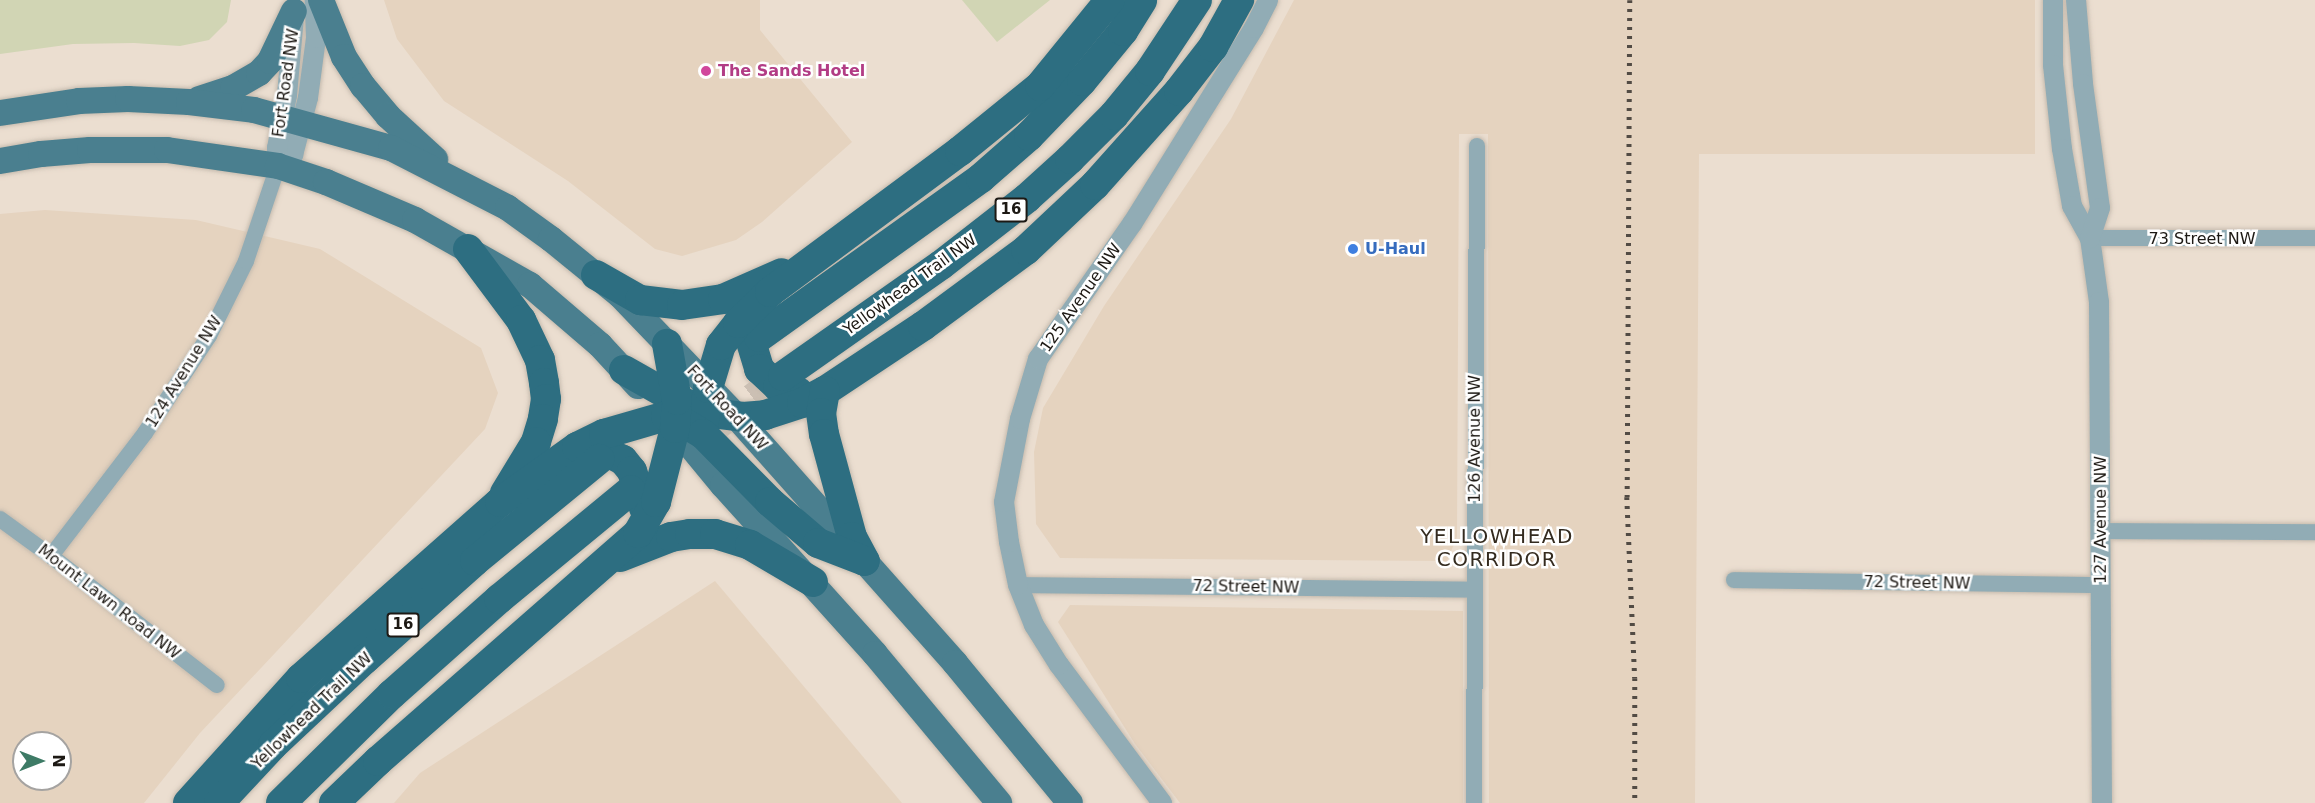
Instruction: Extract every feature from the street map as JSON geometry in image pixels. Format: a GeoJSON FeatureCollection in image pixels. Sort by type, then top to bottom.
{"type":"FeatureCollection","features":[{"type":"Feature","properties":{"kind":"highway"},"geometry":{"type":"LineString","coordinates":[[334,803],[378,761],[638,533],[647,519],[687,414],[721,345],[738,323],[770,292],[960,151],[1040,86],[1110,0]]}},
{"type":"Feature","properties":{"kind":"highway","name":"16"},"geometry":{"type":"LineString","coordinates":[[759,337],[981,178],[1029,136],[1082,81],[1123,31],[1142,0]]}},
{"type":"Feature","properties":{"kind":"highway","name":"Yellowhead Trail NW"},"geometry":{"type":"LineString","coordinates":[[783,376],[940,265],[1027,198],[1114,115],[1150,71],[1197,0]]}},
{"type":"Feature","properties":{"kind":"highway"},"geometry":{"type":"LineString","coordinates":[[588,453],[604,434],[687,414],[758,416],[780,411],[825,392],[922,326],[1026,250],[1095,185],[1179,91],[1213,47],[1239,0]]}},
{"type":"Feature","properties":{"kind":"highway"},"geometry":{"type":"LineString","coordinates":[[468,249],[520,320],[540,360],[544,383],[543,419],[536,442],[500,502]]}},
{"type":"Feature","properties":{"kind":"highway"},"geometry":{"type":"LineString","coordinates":[[596,274],[640,300],[682,305],[723,299],[814,258]]}},
{"type":"Feature","properties":{"kind":"highway"},"geometry":{"type":"LineString","coordinates":[[770,292],[754,315],[748,332],[759,369],[778,387],[800,392],[825,392]]}},
{"type":"Feature","properties":{"kind":"highway"},"geometry":{"type":"LineString","coordinates":[[667,344],[687,414],[723,485]]}},
{"type":"Feature","properties":{"kind":"highway"},"geometry":{"type":"LineString","coordinates":[[624,370],[687,414],[770,502],[818,543],[865,561]]}},
{"type":"Feature","properties":{"kind":"highway"},"geometry":{"type":"LineString","coordinates":[[825,392],[821,413],[824,434],[852,537],[865,561]]}},
{"type":"Feature","properties":{"kind":"highway"},"geometry":{"type":"LineString","coordinates":[[188,803],[301,678],[500,502],[597,447],[623,460],[632,471],[647,519]]}},
{"type":"Feature","properties":{"kind":"highway","name":"Yellowhead Trail NW"},"geometry":{"type":"LineString","coordinates":[[219,803],[273,745],[475,561],[588,453]]}},
{"type":"Feature","properties":{"kind":"highway","name":"16"},"geometry":{"type":"LineString","coordinates":[[281,803],[392,694],[499,599],[631,490]]}},
{"type":"Feature","properties":{"kind":"highway"},"geometry":{"type":"LineString","coordinates":[[601,566],[671,537],[702,533],[750,545],[813,582]]}},
{"type":"Feature","properties":{"kind":"main road"},"geometry":{"type":"LineString","coordinates":[[321,0],[344,57],[363,86],[388,116],[457,180]]}},
{"type":"Feature","properties":{"kind":"main road"},"geometry":{"type":"LineString","coordinates":[[189,102],[233,88],[259,73],[270,61],[301,4]]}},
{"type":"Feature","properties":{"kind":"main road"},"geometry":{"type":"LineString","coordinates":[[0,113],[79,101],[128,99],[189,102],[254,110],[292,119]]}},
{"type":"Feature","properties":{"kind":"main road","name":"Fort Road NW"},"geometry":{"type":"LineString","coordinates":[[292,119],[391,148],[457,180],[527,221],[596,274],[667,344]]}},
{"type":"Feature","properties":{"kind":"main road"},"geometry":{"type":"LineString","coordinates":[[0,161],[51,153],[138,149],[202,154],[278,166],[370,199],[468,249],[530,285],[580,326],[624,370]]}},
{"type":"Feature","properties":{"kind":"main road","name":"Fort Road NW"},"geometry":{"type":"LineString","coordinates":[[735,415],[988,701],[1070,803]]}},
{"type":"Feature","properties":{"kind":"main road"},"geometry":{"type":"LineString","coordinates":[[723,485],[813,582],[999,803]]}},
{"type":"Feature","properties":{"kind":"street","name":"125 Avenue NW"},"geometry":{"type":"LineString","coordinates":[[1162,803],[1045,646],[1018,585],[1008,543],[1004,502],[1020,419],[1038,359],[1138,214],[1254,28],[1268,0]]}},
{"type":"Feature","properties":{"kind":"street","name":"127 Avenue NW"},"geometry":{"type":"LineString","coordinates":[[2053,0],[2053,64],[2065,165],[2072,206],[2090,238],[2099,302],[2102,803]]}},
{"type":"Feature","properties":{"kind":"street","name":"127 Avenue NW"},"geometry":{"type":"LineString","coordinates":[[2076,0],[2083,84],[2100,208],[2090,238]]}},
{"type":"Feature","properties":{"kind":"street","name":"Fort Road NW"},"geometry":{"type":"LineString","coordinates":[[278,166],[293,155],[292,119],[287,95],[301,4]]}},
{"type":"Feature","properties":{"kind":"street","name":"126 Avenue NW"},"geometry":{"type":"LineString","coordinates":[[1474,803],[1477,146]]}},
{"type":"Feature","properties":{"kind":"street","name":"124 Avenue NW"},"geometry":{"type":"LineString","coordinates":[[51,556],[156,417],[209,336],[246,261],[278,166]]}},
{"type":"Feature","properties":{"kind":"street","name":"73 Street NW"},"geometry":{"type":"LineString","coordinates":[[2090,238],[2315,238]]}},
{"type":"Feature","properties":{"kind":"street","name":"Mount Lawn Road NW"},"geometry":{"type":"LineString","coordinates":[[0,519],[217,686]]}},
{"type":"Feature","properties":{"kind":"street"},"geometry":{"type":"LineString","coordinates":[[2101,531],[2315,532]]}},
{"type":"Feature","properties":{"kind":"street","name":"72 Street NW"},"geometry":{"type":"LineString","coordinates":[[1734,580],[2101,585]]}},
{"type":"Feature","properties":{"kind":"street","name":"72 Street NW"},"geometry":{"type":"LineString","coordinates":[[1018,585],[1474,590]]}},
{"type":"Feature","properties":{"kind":"shaded area"},"geometry":{"type":"Polygon","coordinates":[[[384,0],[760,0],[760,30],[852,142],[762,222],[736,240],[682,256],[655,249],[568,181],[444,101],[397,39],[384,0]]]}},
{"type":"Feature","properties":{"kind":"shaded area"},"geometry":{"type":"Polygon","coordinates":[[[1294,0],[2035,0],[2035,154],[1699,154],[1695,803],[1489,803],[1488,134],[1459,134],[1457,537],[1447,561],[1060,558],[1036,524],[1034,452],[1043,408],[1104,306],[1231,119],[1294,0]]]}},
{"type":"Feature","properties":{"kind":"shaded area"},"geometry":{"type":"Polygon","coordinates":[[[45,210],[196,220],[320,249],[481,348],[498,393],[485,429],[200,733],[144,803],[0,803],[0,214],[45,210]]]}},
{"type":"Feature","properties":{"kind":"shaded area"},"geometry":{"type":"Polygon","coordinates":[[[715,581],[902,803],[394,803],[420,773],[715,581]]]}},
{"type":"Feature","properties":{"kind":"shaded area"},"geometry":{"type":"Polygon","coordinates":[[[1070,605],[1463,611],[1463,803],[1180,803],[1135,744],[1058,622],[1070,605]]]}},
{"type":"Feature","properties":{"kind":"green space"},"geometry":{"type":"Polygon","coordinates":[[[0,0],[231,0],[227,22],[209,40],[180,46],[134,43],[73,44],[0,54],[0,0]]]}},
{"type":"Feature","properties":{"kind":"green space"},"geometry":{"type":"Polygon","coordinates":[[[962,0],[1050,0],[997,42],[962,0]]]}},
{"type":"Feature","properties":{"kind":"tunnel"},"geometry":{"type":"LineString","coordinates":[[717,425],[783,376]]}},
{"type":"Feature","properties":{"kind":"railway"},"geometry":{"type":"LineString","coordinates":[[1630,0],[1627,497],[1635,678],[1635,803]]}},
{"type":"Feature","properties":{"kind":"place","name":"The Sands Hotel"},"geometry":{"type":"Point","coordinates":[706,71]}},
{"type":"Feature","properties":{"kind":"place","name":"U-Haul"},"geometry":{"type":"Point","coordinates":[1353,249]}},
{"type":"Feature","properties":{"kind":"district","name":"YELLOWHEAD CORRIDOR"},"geometry":{"type":"Point","coordinates":[1497,548]}}]}
